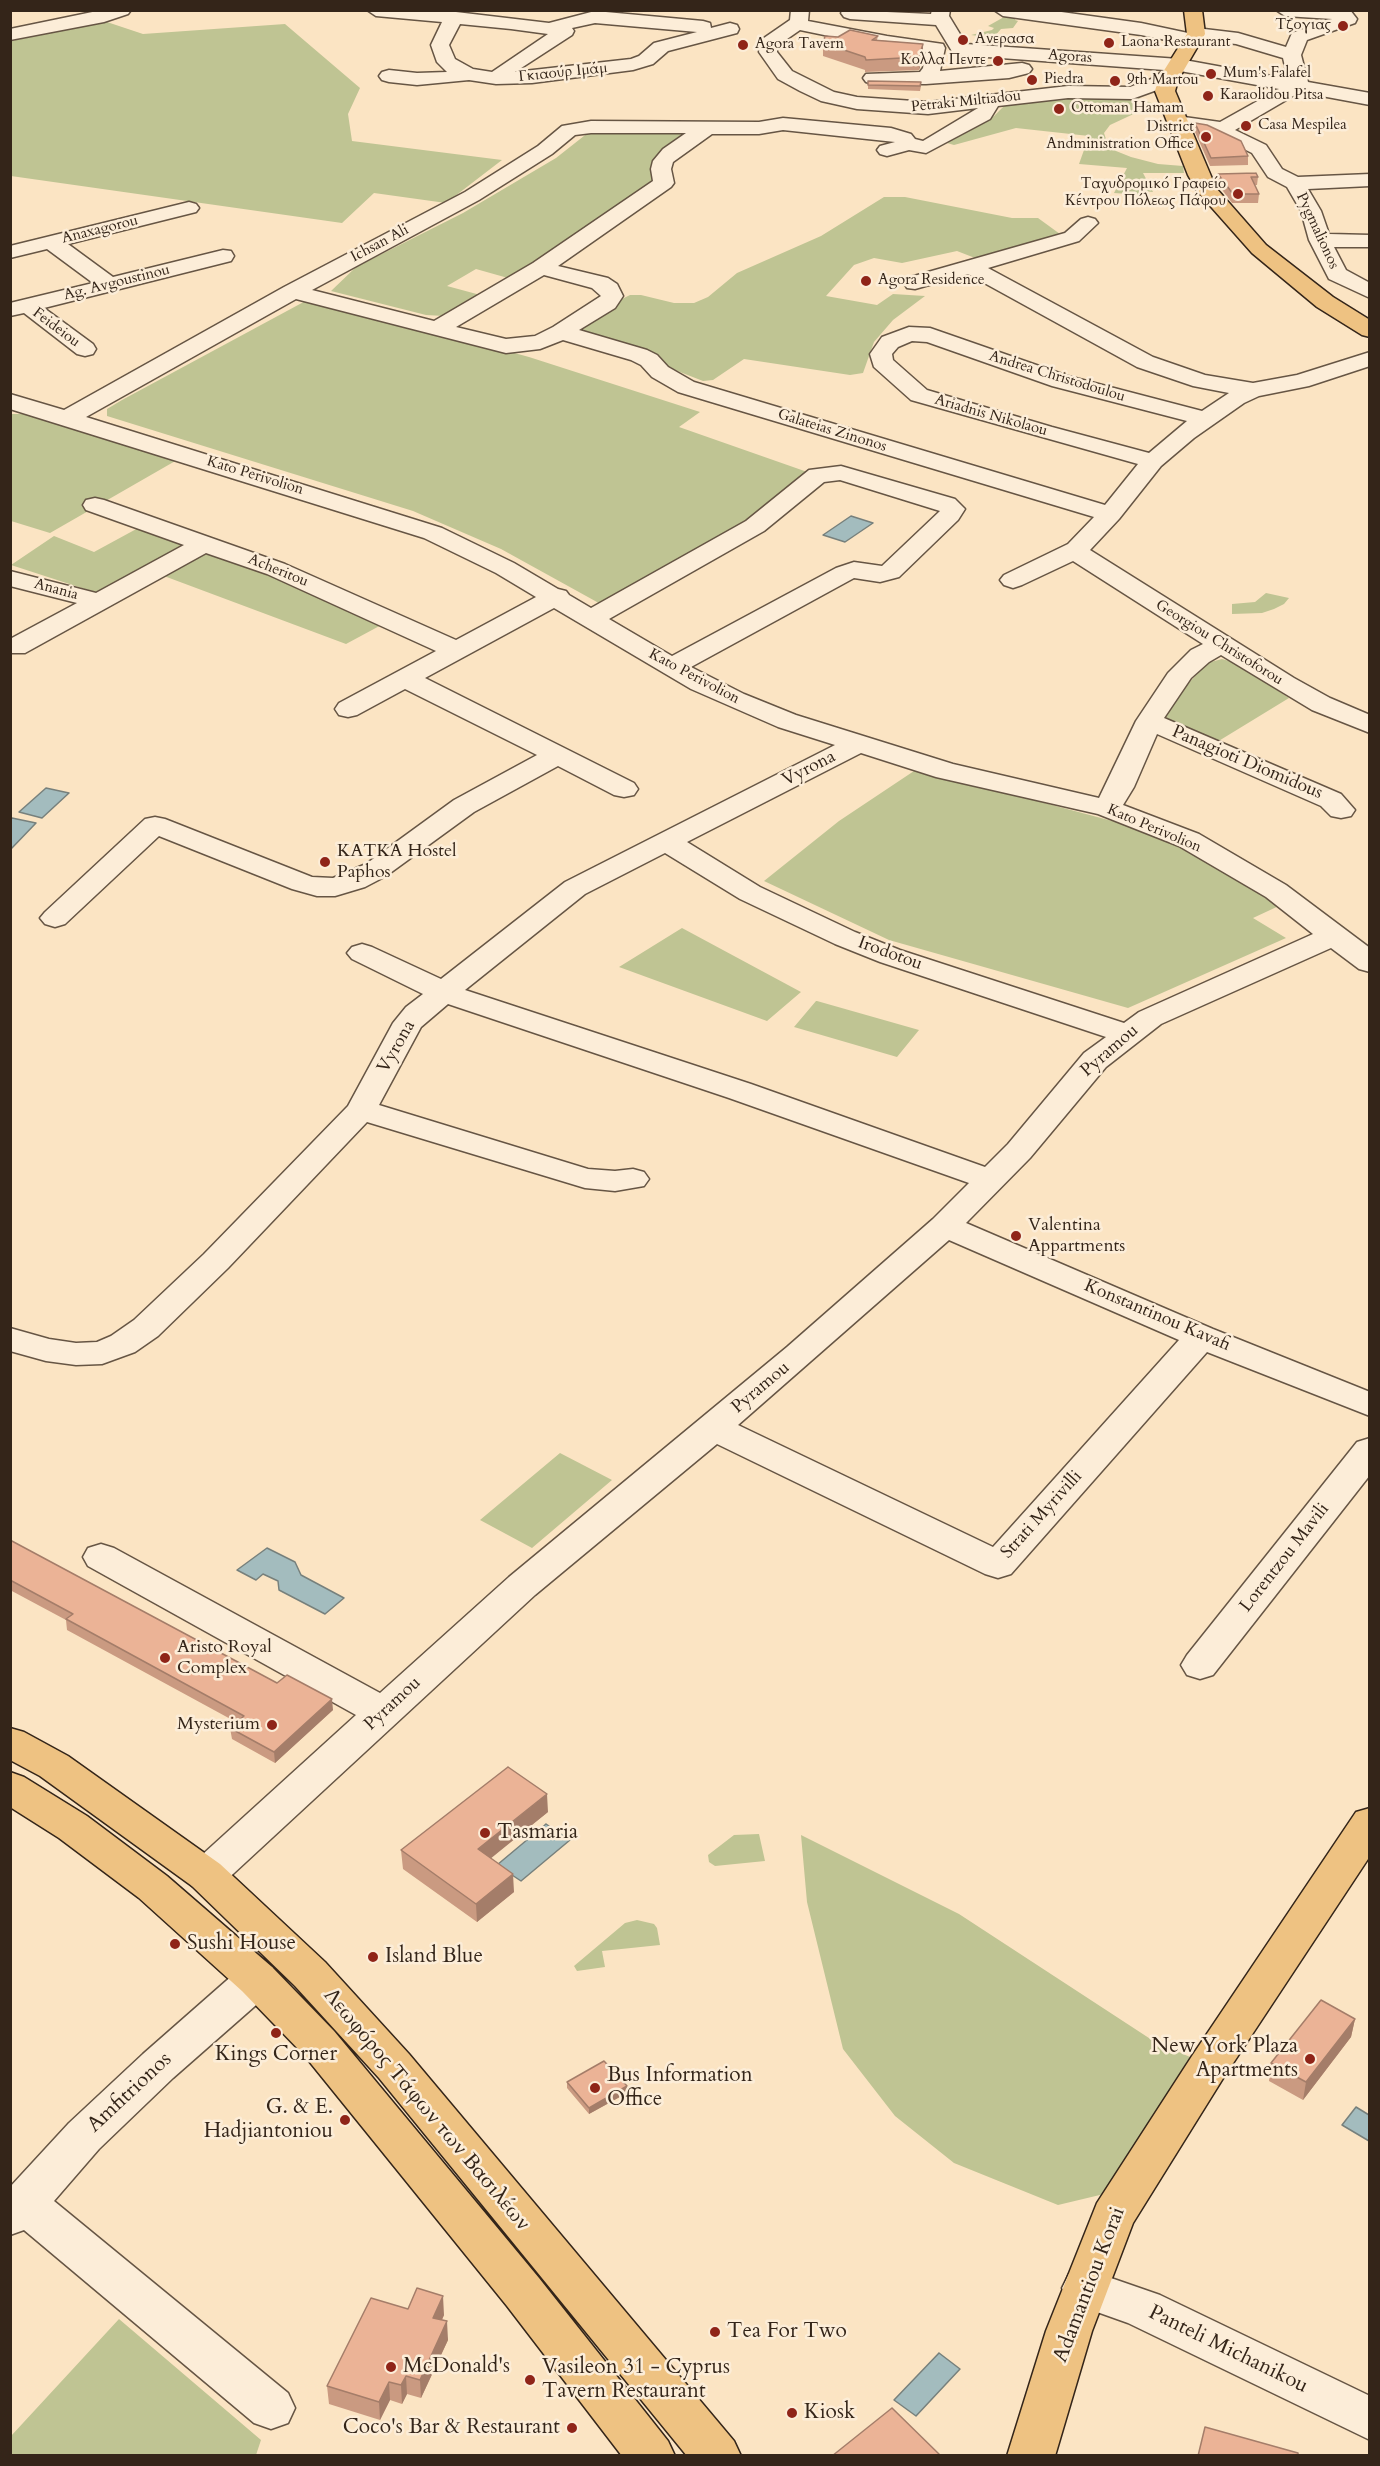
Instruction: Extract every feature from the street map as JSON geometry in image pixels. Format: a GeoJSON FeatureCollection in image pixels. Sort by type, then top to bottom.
{"type":"FeatureCollection","features":[{"type":"Feature","properties":{"kind":"main road"},"geometry":{"type":"LineString","coordinates":[[1193,10],[1193,36],[1166,91],[1173,114],[1208,175],[1207,191],[1260,249],[1325,302],[1370,330]]}},
{"type":"Feature","properties":{"kind":"main road","name":"Λεωφόρος Τάφων των Βασιλέων"},"geometry":{"type":"LineString","coordinates":[[10,1742],[54,1766],[206,1875],[310,1974],[394,2066],[717,2456]]}},
{"type":"Feature","properties":{"kind":"main road","name":"Λεωφόρος Τάφων των Βασιλέων"},"geometry":{"type":"LineString","coordinates":[[10,1787],[74,1827],[153,1887],[257,1979],[319,2043],[523,2292],[651,2456]]}},
{"type":"Feature","properties":{"kind":"main road","name":"Adamantiou Korai"},"geometry":{"type":"LineString","coordinates":[[1031,2456],[1084,2288],[1113,2216],[1370,1823]]}},
{"type":"Feature","properties":{"kind":"street"},"geometry":{"type":"LineString","coordinates":[[10,34],[97,18],[122,10]]}},
{"type":"Feature","properties":{"kind":"street"},"geometry":{"type":"LineString","coordinates":[[376,10],[551,28],[566,32],[496,78]]}},
{"type":"Feature","properties":{"kind":"street"},"geometry":{"type":"LineString","coordinates":[[1285,10],[1354,17]]}},
{"type":"Feature","properties":{"kind":"street"},"geometry":{"type":"LineString","coordinates":[[1003,11],[1084,17],[1141,29],[1238,39],[1292,55]]}},
{"type":"Feature","properties":{"kind":"street"},"geometry":{"type":"LineString","coordinates":[[831,31],[850,12],[942,15]]}},
{"type":"Feature","properties":{"kind":"street"},"geometry":{"type":"LineString","coordinates":[[551,28],[595,14],[680,17],[735,29],[788,27],[831,31],[920,48],[936,48],[933,68],[926,78]]}},
{"type":"Feature","properties":{"kind":"street","name":"Agoras"},"geometry":{"type":"LineString","coordinates":[[942,15],[960,48],[1061,56],[1175,69],[1299,85],[1370,99]]}},
{"type":"Feature","properties":{"kind":"street"},"geometry":{"type":"LineString","coordinates":[[1061,56],[1084,17]]}},
{"type":"Feature","properties":{"kind":"street"},"geometry":{"type":"LineString","coordinates":[[1222,129],[1299,85],[1292,55],[1299,36],[1354,17]]}},
{"type":"Feature","properties":{"kind":"street"},"geometry":{"type":"LineString","coordinates":[[453,18],[440,48],[450,65],[469,74]]}},
{"type":"Feature","properties":{"kind":"street","name":"Petraki Miltiadou"},"geometry":{"type":"LineString","coordinates":[[788,27],[768,45],[768,52],[786,75],[812,90],[837,99],[870,105],[938,108],[1034,95],[1082,92],[1116,93],[1145,89],[1175,69]]}},
{"type":"Feature","properties":{"kind":"street","name":"Γκιαούρ Ιμάμ"},"geometry":{"type":"LineString","coordinates":[[389,76],[426,79],[469,74],[496,78],[532,77],[633,64],[646,60],[661,47],[735,29]]}},
{"type":"Feature","properties":{"kind":"street","name":"Petraki Miltiadou"},"geometry":{"type":"LineString","coordinates":[[1004,53],[1022,69],[1071,76],[1082,92]]}},
{"type":"Feature","properties":{"kind":"street"},"geometry":{"type":"LineString","coordinates":[[873,78],[926,78],[1022,69]]}},
{"type":"Feature","properties":{"kind":"street","name":"Pygmalionos"},"geometry":{"type":"LineString","coordinates":[[1116,93],[1140,96],[1173,114],[1222,129],[1260,149],[1265,174],[1294,183],[1311,211],[1320,240],[1337,274],[1370,292]]}},
{"type":"Feature","properties":{"kind":"street","name":"Ichsan Ali"},"geometry":{"type":"LineString","coordinates":[[66,419],[292,292],[472,196],[545,150],[569,130],[591,127],[759,128],[758,134],[771,139],[880,150],[908,144],[926,147],[983,114],[989,108],[988,102]]}},
{"type":"Feature","properties":{"kind":"street"},"geometry":{"type":"LineString","coordinates":[[438,328],[541,268],[664,183],[661,168],[663,161],[670,153],[706,129]]}},
{"type":"Feature","properties":{"kind":"street"},"geometry":{"type":"LineString","coordinates":[[1294,183],[1369,180]]}},
{"type":"Feature","properties":{"kind":"street","name":"Anaxagorou"},"geometry":{"type":"LineString","coordinates":[[10,252],[189,208]]}},
{"type":"Feature","properties":{"kind":"street"},"geometry":{"type":"LineString","coordinates":[[915,283],[1072,237],[1088,223]]}},
{"type":"Feature","properties":{"kind":"street"},"geometry":{"type":"LineString","coordinates":[[1320,240],[1370,241]]}},
{"type":"Feature","properties":{"kind":"street"},"geometry":{"type":"LineString","coordinates":[[51,242],[110,285]]}},
{"type":"Feature","properties":{"kind":"street","name":"Ag. Avgoustinou"},"geometry":{"type":"LineString","coordinates":[[19,308],[223,256]]}},
{"type":"Feature","properties":{"kind":"street"},"geometry":{"type":"LineString","coordinates":[[970,267],[1145,362],[1191,378],[1253,390]]}},
{"type":"Feature","properties":{"kind":"street"},"geometry":{"type":"LineString","coordinates":[[292,292],[506,346],[529,345],[561,332],[607,303],[612,296],[609,289],[600,283],[541,268]]}},
{"type":"Feature","properties":{"kind":"street","name":"Feideiou"},"geometry":{"type":"LineString","coordinates":[[19,308],[85,349]]}},
{"type":"Feature","properties":{"kind":"street","name":"Galateias Zinonos"},"geometry":{"type":"LineString","coordinates":[[561,332],[639,355],[649,360],[660,372],[686,387],[1110,514]]}},
{"type":"Feature","properties":{"kind":"street","name":"Andrea Christodoulou"},"geometry":{"type":"LineString","coordinates":[[909,334],[930,335],[1060,381],[1204,419]]}},
{"type":"Feature","properties":{"kind":"street","name":"Ariadnis Nikolaou"},"geometry":{"type":"LineString","coordinates":[[909,334],[890,342],[881,354],[882,362],[919,395],[1153,461]]}},
{"type":"Feature","properties":{"kind":"street"},"geometry":{"type":"LineString","coordinates":[[1012,580],[1077,549],[1110,514],[1153,461],[1204,419],[1236,398],[1253,390],[1301,381],[1370,359]]}},
{"type":"Feature","properties":{"kind":"street","name":"Kato Perivolion"},"geometry":{"type":"LineString","coordinates":[[10,401],[433,533],[479,554],[556,596],[671,667],[735,700],[787,721],[946,771],[1107,808],[1189,840],[1276,891],[1370,963]]}},
{"type":"Feature","properties":{"kind":"street"},"geometry":{"type":"LineString","coordinates":[[593,617],[755,526],[817,475],[841,473],[946,504],[953,509],[890,572],[880,574],[854,570],[845,573],[671,667]]}},
{"type":"Feature","properties":{"kind":"street","name":"Acheritou"},"geometry":{"type":"LineString","coordinates":[[94,505],[276,569],[456,650]]}},
{"type":"Feature","properties":{"kind":"street"},"geometry":{"type":"LineString","coordinates":[[16,647],[204,544]]}},
{"type":"Feature","properties":{"kind":"street","name":"Georgiou Christoforou"},"geometry":{"type":"LineString","coordinates":[[1077,549],[1083,557],[1285,684],[1321,704],[1370,725]]}},
{"type":"Feature","properties":{"kind":"street","name":"Anania"},"geometry":{"type":"LineString","coordinates":[[10,578],[101,602]]}},
{"type":"Feature","properties":{"kind":"street"},"geometry":{"type":"LineString","coordinates":[[348,709],[556,596]]}},
{"type":"Feature","properties":{"kind":"street"},"geometry":{"type":"LineString","coordinates":[[1107,808],[1120,787],[1149,721],[1181,673],[1200,656],[1223,644]]}},
{"type":"Feature","properties":{"kind":"street"},"geometry":{"type":"LineString","coordinates":[[405,678],[624,789]]}},
{"type":"Feature","properties":{"kind":"street","name":"Panagioti Diomidous"},"geometry":{"type":"LineString","coordinates":[[1149,721],[1331,800],[1341,810]]}},
{"type":"Feature","properties":{"kind":"street","name":"Vyrona"},"geometry":{"type":"LineString","coordinates":[[10,1339],[46,1350],[76,1354],[102,1353],[123,1344],[146,1328],[216,1261],[361,1110],[408,1023],[443,992],[575,888],[612,867],[667,843],[858,744]]}},
{"type":"Feature","properties":{"kind":"street"},"geometry":{"type":"LineString","coordinates":[[55,918],[155,825],[317,887],[335,887],[355,881],[376,870],[464,806],[556,756]]}},
{"type":"Feature","properties":{"kind":"street","name":"Irodotou"},"geometry":{"type":"LineString","coordinates":[[667,843],[750,893],[845,938],[890,956],[1127,1034]]}},
{"type":"Feature","properties":{"kind":"street","name":"Pyramou"},"geometry":{"type":"LineString","coordinates":[[206,1875],[522,1586],[714,1428],[945,1226],[1019,1151],[1095,1060],[1127,1034],[1168,1010],[1334,936]]}},
{"type":"Feature","properties":{"kind":"street"},"geometry":{"type":"LineString","coordinates":[[362,953],[443,992],[740,1090],[990,1179]]}},
{"type":"Feature","properties":{"kind":"street"},"geometry":{"type":"LineString","coordinates":[[361,1110],[585,1178],[633,1179]]}},
{"type":"Feature","properties":{"kind":"street","name":"Konstantinou Kavafi"},"geometry":{"type":"LineString","coordinates":[[945,1226],[1201,1337],[1370,1404]]}},
{"type":"Feature","properties":{"kind":"street","name":"Strati Myrivilli"},"geometry":{"type":"LineString","coordinates":[[714,1428],[998,1565],[1201,1337]]}},
{"type":"Feature","properties":{"kind":"street","name":"Lorentzou Mavili"},"geometry":{"type":"LineString","coordinates":[[1200,1665],[1370,1450]]}},
{"type":"Feature","properties":{"kind":"street"},"geometry":{"type":"LineString","coordinates":[[101,1557],[383,1712]]}},
{"type":"Feature","properties":{"kind":"street","name":"Amfitrionos"},"geometry":{"type":"LineString","coordinates":[[17,2209],[92,2128],[257,1979]]}},
{"type":"Feature","properties":{"kind":"street"},"geometry":{"type":"LineString","coordinates":[[17,2209],[271,2408]]}},
{"type":"Feature","properties":{"kind":"street","name":"Panteli Michanikou"},"geometry":{"type":"LineString","coordinates":[[1084,2288],[1144,2309],[1370,2419]]}},
{"type":"Feature","properties":{"kind":"green space"},"geometry":{"type":"Polygon","coordinates":[[[1004,17],[1016,18],[1015,20],[1018,21],[1013,28],[1001,29],[993,38],[971,35],[992,30],[994,28],[988,26],[1004,17]]]}},
{"type":"Feature","properties":{"kind":"green space"},"geometry":{"type":"Polygon","coordinates":[[[107,22],[143,34],[285,24],[360,88],[348,114],[352,141],[502,160],[446,203],[374,193],[342,223],[11,176],[11,41],[107,22]]]}},
{"type":"Feature","properties":{"kind":"green space"},"geometry":{"type":"Polygon","coordinates":[[[1085,94],[1133,96],[1154,104],[1161,110],[1140,111],[1110,125],[1104,133],[1107,142],[1116,151],[1131,157],[1158,164],[1183,166],[1184,173],[1143,173],[1153,192],[1143,191],[1144,195],[1114,193],[1127,168],[1079,164],[1089,136],[1016,128],[954,145],[947,143],[994,116],[1005,105],[1085,94]]]}},
{"type":"Feature","properties":{"kind":"green space"},"geometry":{"type":"Polygon","coordinates":[[[692,131],[680,144],[662,181],[515,280],[476,269],[447,286],[484,296],[444,316],[426,315],[331,291],[356,267],[463,213],[556,158],[589,132],[692,131]]]}},
{"type":"Feature","properties":{"kind":"green space"},"geometry":{"type":"Polygon","coordinates":[[[884,197],[905,197],[1012,218],[1038,218],[1060,234],[975,258],[957,251],[902,263],[874,258],[854,265],[826,296],[877,305],[893,294],[925,296],[893,320],[874,342],[863,373],[850,375],[744,359],[713,380],[703,381],[580,333],[580,328],[630,295],[641,295],[674,303],[694,303],[708,297],[737,273],[821,236],[884,197]]]}},
{"type":"Feature","properties":{"kind":"green space"},"geometry":{"type":"Polygon","coordinates":[[[311,298],[529,357],[700,412],[679,427],[813,474],[735,531],[606,607],[501,549],[413,511],[107,416],[107,409],[122,400],[311,298]]]}},
{"type":"Feature","properties":{"kind":"green space"},"geometry":{"type":"Polygon","coordinates":[[[11,414],[30,414],[177,460],[50,533],[11,521],[11,414]]]}},
{"type":"Feature","properties":{"kind":"green space"},"geometry":{"type":"Polygon","coordinates":[[[140,527],[179,540],[183,545],[183,550],[108,591],[94,592],[11,565],[54,536],[94,552],[140,527]]]}},
{"type":"Feature","properties":{"kind":"green space"},"geometry":{"type":"Polygon","coordinates":[[[213,554],[234,558],[385,623],[346,644],[164,576],[201,555],[213,554]]]}},
{"type":"Feature","properties":{"kind":"green space"},"geometry":{"type":"Polygon","coordinates":[[[1266,593],[1289,598],[1284,604],[1262,613],[1232,614],[1232,604],[1255,602],[1266,593]]]}},
{"type":"Feature","properties":{"kind":"green space"},"geometry":{"type":"Polygon","coordinates":[[[1222,659],[1236,663],[1289,698],[1217,742],[1174,723],[1166,717],[1165,709],[1207,663],[1222,659]]]}},
{"type":"Feature","properties":{"kind":"green space"},"geometry":{"type":"Polygon","coordinates":[[[917,769],[1146,830],[1200,853],[1283,904],[1253,918],[1286,938],[1128,1008],[889,940],[764,881],[839,821],[917,769]]]}},
{"type":"Feature","properties":{"kind":"green space"},"geometry":{"type":"Polygon","coordinates":[[[682,928],[801,992],[767,1021],[619,967],[682,928]]]}},
{"type":"Feature","properties":{"kind":"green space"},"geometry":{"type":"Polygon","coordinates":[[[816,1001],[919,1030],[897,1057],[794,1027],[816,1001]]]}},
{"type":"Feature","properties":{"kind":"green space"},"geometry":{"type":"Polygon","coordinates":[[[560,1453],[612,1480],[532,1548],[480,1520],[560,1453]]]}},
{"type":"Feature","properties":{"kind":"green space"},"geometry":{"type":"Polygon","coordinates":[[[759,1834],[765,1861],[715,1866],[709,1862],[708,1855],[734,1835],[759,1834]]]}},
{"type":"Feature","properties":{"kind":"green space"},"geometry":{"type":"Polygon","coordinates":[[[801,1835],[959,1914],[1152,2040],[1190,2057],[1104,2194],[1058,2205],[954,2163],[895,2116],[843,2049],[807,1902],[801,1835]]]}},
{"type":"Feature","properties":{"kind":"green space"},"geometry":{"type":"Polygon","coordinates":[[[637,1920],[654,1924],[660,1945],[602,1951],[605,1967],[577,1971],[574,1966],[625,1923],[637,1920]]]}},
{"type":"Feature","properties":{"kind":"green space"},"geometry":{"type":"Polygon","coordinates":[[[119,2319],[261,2440],[256,2455],[11,2455],[11,2436],[119,2319]]]}},
{"type":"Feature","properties":{"kind":"water"},"geometry":{"type":"Polygon","coordinates":[[[851,516],[873,523],[845,542],[823,535],[851,516]]]}},
{"type":"Feature","properties":{"kind":"water"},"geometry":{"type":"Polygon","coordinates":[[[46,788],[69,793],[42,818],[19,812],[46,788]]]}},
{"type":"Feature","properties":{"kind":"water"},"geometry":{"type":"Polygon","coordinates":[[[10,819],[36,823],[11,849],[10,819]]]}},
{"type":"Feature","properties":{"kind":"water"},"geometry":{"type":"Polygon","coordinates":[[[267,1548],[295,1562],[301,1575],[344,1598],[325,1614],[279,1590],[278,1581],[263,1574],[256,1580],[237,1570],[267,1548]]]}},
{"type":"Feature","properties":{"kind":"water"},"geometry":{"type":"Polygon","coordinates":[[[546,1824],[570,1840],[521,1881],[497,1865],[546,1824]]]}},
{"type":"Feature","properties":{"kind":"water"},"geometry":{"type":"Polygon","coordinates":[[[1356,2107],[1369,2115],[1369,2141],[1342,2125],[1356,2107]]]}},
{"type":"Feature","properties":{"kind":"water"},"geometry":{"type":"Polygon","coordinates":[[[939,2353],[960,2369],[916,2416],[894,2400],[939,2353]]]}},
{"type":"Feature","properties":{"kind":"building"},"geometry":{"type":"Polygon","coordinates":[[[850,30],[878,36],[872,40],[923,44],[919,57],[866,60],[865,57],[823,43],[825,36],[838,37],[850,30]]]}},
{"type":"Feature","properties":{"kind":"building"},"geometry":{"type":"Polygon","coordinates":[[[868,81],[921,82],[920,86],[868,85],[868,81]]]}},
{"type":"Feature","properties":{"kind":"building"},"geometry":{"type":"Polygon","coordinates":[[[1195,123],[1207,125],[1241,141],[1248,156],[1211,158],[1195,123]]]}},
{"type":"Feature","properties":{"kind":"building"},"geometry":{"type":"Polygon","coordinates":[[[1256,173],[1258,177],[1251,177],[1259,194],[1233,194],[1218,174],[1256,173]]]}},
{"type":"Feature","properties":{"kind":"building","name":"Aristo Royal Complex"},"geometry":{"type":"Polygon","coordinates":[[[10,1540],[277,1683],[287,1675],[332,1699],[274,1752],[230,1728],[244,1716],[66,1619],[73,1614],[10,1580],[10,1540]]]}},
{"type":"Feature","properties":{"kind":"building","name":"Tasmaria"},"geometry":{"type":"Polygon","coordinates":[[[508,1767],[547,1794],[478,1849],[513,1874],[476,1904],[401,1850],[508,1767]]]}},
{"type":"Feature","properties":{"kind":"building","name":"New York Plaza Apartments"},"geometry":{"type":"Polygon","coordinates":[[[1321,2000],[1355,2019],[1306,2082],[1271,2063],[1321,2000]]]}},
{"type":"Feature","properties":{"kind":"building","name":"Bus Information Office"},"geometry":{"type":"Polygon","coordinates":[[[604,2061],[627,2086],[589,2108],[567,2082],[604,2061]]]}},
{"type":"Feature","properties":{"kind":"building","name":"McDonald's"},"geometry":{"type":"Polygon","coordinates":[[[417,2288],[443,2296],[433,2318],[447,2321],[420,2380],[406,2376],[401,2385],[389,2382],[379,2402],[327,2386],[371,2298],[408,2309],[417,2288]]]}},
{"type":"Feature","properties":{"kind":"building"},"geometry":{"type":"Polygon","coordinates":[[[892,2408],[941,2456],[832,2456],[892,2408]]]}},
{"type":"Feature","properties":{"kind":"building"},"geometry":{"type":"Polygon","coordinates":[[[1205,2427],[1298,2453],[1298,2456],[1198,2456],[1205,2427]]]}},
{"type":"Feature","properties":{"kind":"place","name":"Τζογιας"},"geometry":{"type":"Point","coordinates":[1343,26]}},
{"type":"Feature","properties":{"kind":"place","name":"Ανερασα"},"geometry":{"type":"Point","coordinates":[963,40]}},
{"type":"Feature","properties":{"kind":"place","name":"Laona Restaurant"},"geometry":{"type":"Point","coordinates":[1109,43]}},
{"type":"Feature","properties":{"kind":"place","name":"Agora Tavern"},"geometry":{"type":"Point","coordinates":[743,45]}},
{"type":"Feature","properties":{"kind":"place","name":"Κολλα Πεντε"},"geometry":{"type":"Point","coordinates":[998,61]}},
{"type":"Feature","properties":{"kind":"place","name":"Mum's Falafel"},"geometry":{"type":"Point","coordinates":[1211,74]}},
{"type":"Feature","properties":{"kind":"place","name":"Piedra"},"geometry":{"type":"Point","coordinates":[1032,80]}},
{"type":"Feature","properties":{"kind":"place","name":"9th Martou"},"geometry":{"type":"Point","coordinates":[1115,81]}},
{"type":"Feature","properties":{"kind":"place","name":"Karaolidou Pitsa"},"geometry":{"type":"Point","coordinates":[1208,96]}},
{"type":"Feature","properties":{"kind":"place","name":"Ottoman Hamam"},"geometry":{"type":"Point","coordinates":[1059,109]}},
{"type":"Feature","properties":{"kind":"place","name":"Casa Mespilea"},"geometry":{"type":"Point","coordinates":[1246,126]}},
{"type":"Feature","properties":{"kind":"place","name":"District Andministration Office"},"geometry":{"type":"Point","coordinates":[1206,137]}},
{"type":"Feature","properties":{"kind":"place","name":"Ταχυδρομικό Γραφείο Κέντρου Πόλεως Πάφου"},"geometry":{"type":"Point","coordinates":[1238,194]}},
{"type":"Feature","properties":{"kind":"place","name":"Agora Residence"},"geometry":{"type":"Point","coordinates":[866,281]}},
{"type":"Feature","properties":{"kind":"place","name":"KATKA Hostel Paphos"},"geometry":{"type":"Point","coordinates":[325,862]}},
{"type":"Feature","properties":{"kind":"place","name":"Valentina Appartments"},"geometry":{"type":"Point","coordinates":[1016,1236]}},
{"type":"Feature","properties":{"kind":"place","name":"Aristo Royal Complex"},"geometry":{"type":"Point","coordinates":[165,1658]}},
{"type":"Feature","properties":{"kind":"place","name":"Mysterium"},"geometry":{"type":"Point","coordinates":[272,1725]}},
{"type":"Feature","properties":{"kind":"place","name":"Tasmaria"},"geometry":{"type":"Point","coordinates":[485,1833]}},
{"type":"Feature","properties":{"kind":"place","name":"Sushi House"},"geometry":{"type":"Point","coordinates":[175,1944]}},
{"type":"Feature","properties":{"kind":"place","name":"Island Blue"},"geometry":{"type":"Point","coordinates":[373,1957]}},
{"type":"Feature","properties":{"kind":"place","name":"Kings Corner"},"geometry":{"type":"Point","coordinates":[276,2033]}},
{"type":"Feature","properties":{"kind":"place","name":"New York Plaza Apartments"},"geometry":{"type":"Point","coordinates":[1310,2059]}},
{"type":"Feature","properties":{"kind":"place","name":"Bus Information Office"},"geometry":{"type":"Point","coordinates":[595,2088]}},
{"type":"Feature","properties":{"kind":"place","name":"G. & E. Hadjiantoniou"},"geometry":{"type":"Point","coordinates":[345,2120]}},
{"type":"Feature","properties":{"kind":"place","name":"Tea For Two"},"geometry":{"type":"Point","coordinates":[715,2332]}},
{"type":"Feature","properties":{"kind":"place","name":"McDonald's"},"geometry":{"type":"Point","coordinates":[391,2367]}},
{"type":"Feature","properties":{"kind":"place","name":"Vasileon 31 - Cyprus Tavern Restaurant"},"geometry":{"type":"Point","coordinates":[530,2380]}},
{"type":"Feature","properties":{"kind":"place","name":"Kiosk"},"geometry":{"type":"Point","coordinates":[792,2413]}},
{"type":"Feature","properties":{"kind":"place","name":"Coco's Bar & Restaurant"},"geometry":{"type":"Point","coordinates":[572,2428]}}]}
